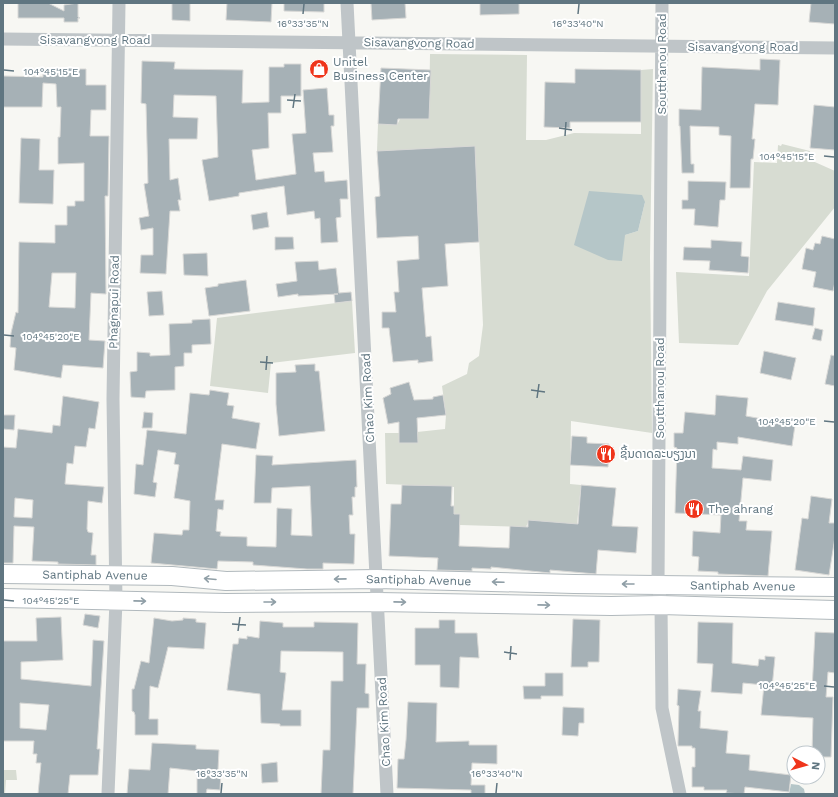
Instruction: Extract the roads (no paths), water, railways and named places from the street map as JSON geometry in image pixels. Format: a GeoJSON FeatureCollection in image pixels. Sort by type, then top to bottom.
{"type":"FeatureCollection","features":[{"type":"Feature","properties":{"kind":"street","name":"Phagnapui Road"},"geometry":{"type":"LineString","coordinates":[[108,794],[116,601],[113,399],[119,3]]}},
{"type":"Feature","properties":{"kind":"street","name":"Chao Kim Road"},"geometry":{"type":"LineString","coordinates":[[347,3],[388,794]]}},
{"type":"Feature","properties":{"kind":"street","name":"Soutthanou Road"},"geometry":{"type":"LineString","coordinates":[[662,3],[658,584],[661,605],[662,708],[680,794]]}},
{"type":"Feature","properties":{"kind":"street","name":"Sisavangvong Road"},"geometry":{"type":"LineString","coordinates":[[3,39],[835,48]]}},
{"type":"Feature","properties":{"kind":"street","name":"Santiphab Avenue"},"geometry":{"type":"LineString","coordinates":[[3,574],[172,576],[226,581],[376,579],[835,588]]}},
{"type":"Feature","properties":{"kind":"street","name":"Santiphab Avenue"},"geometry":{"type":"LineString","coordinates":[[3,598],[116,601],[378,602],[611,606],[661,605],[835,610]]}},
{"type":"Feature","properties":{"kind":"place","name":"Unitel Business Center"},"geometry":{"type":"Point","coordinates":[319,69]}},
{"type":"Feature","properties":{"kind":"place","name":"ຊີ້ນດາດລະບຽງນາ"},"geometry":{"type":"Point","coordinates":[606,454]}},
{"type":"Feature","properties":{"kind":"place","name":"The ahrang"},"geometry":{"type":"Point","coordinates":[694,509]}}]}
